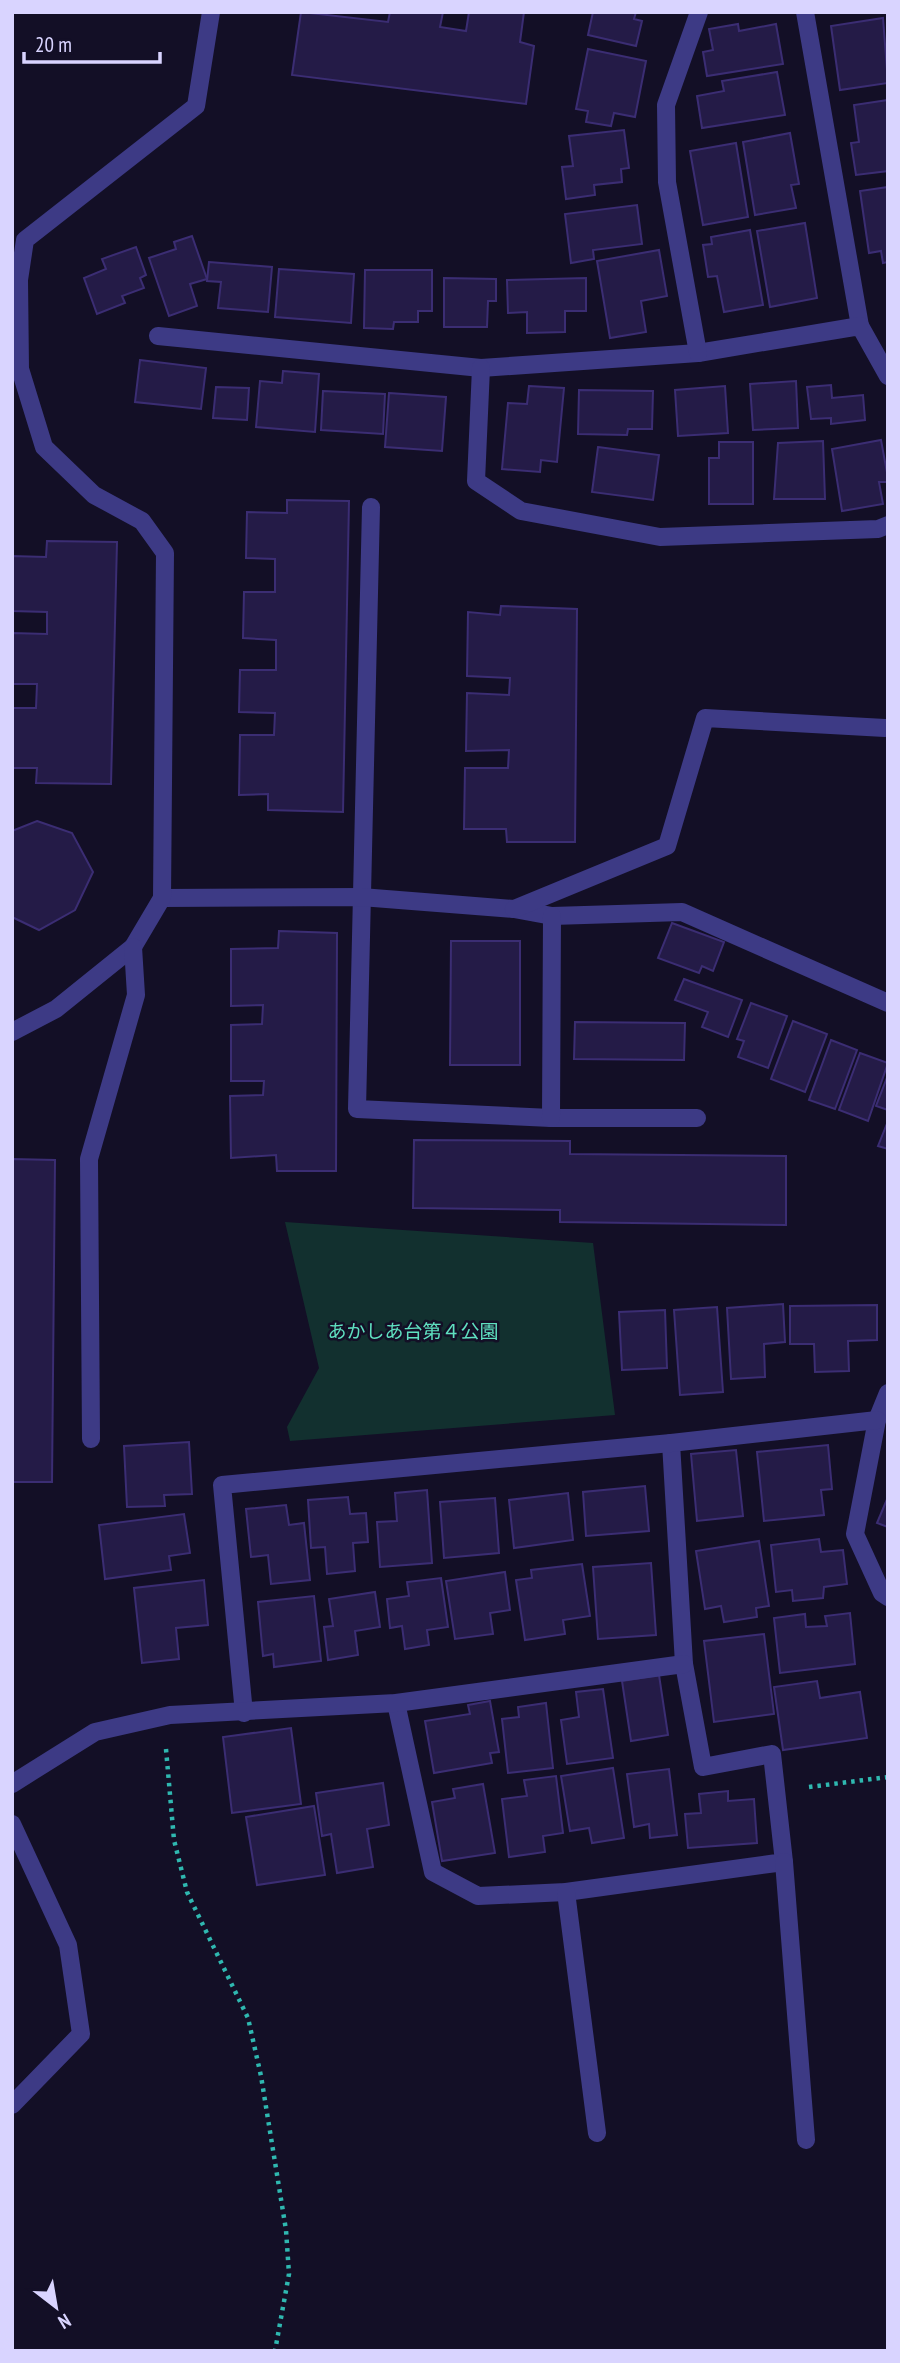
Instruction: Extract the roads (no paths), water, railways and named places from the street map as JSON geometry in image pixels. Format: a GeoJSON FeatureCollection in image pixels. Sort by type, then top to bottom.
{"type":"FeatureCollection","features":[{"type":"Feature","properties":{"kind":"street"},"geometry":{"type":"LineString","coordinates":[[12,1032],[56,1010],[133,947],[162,898],[165,553],[142,521],[94,495],[44,447],[20,369],[19,280],[25,240],[196,106],[211,12]]}},
{"type":"Feature","properties":{"kind":"street"},"geometry":{"type":"LineString","coordinates":[[698,354],[667,182],[666,104],[699,12]]}},
{"type":"Feature","properties":{"kind":"street"},"geometry":{"type":"LineString","coordinates":[[805,12],[860,326],[888,376]]}},
{"type":"Feature","properties":{"kind":"street"},"geometry":{"type":"LineString","coordinates":[[158,336],[481,368],[698,354],[860,326]]}},
{"type":"Feature","properties":{"kind":"street"},"geometry":{"type":"LineString","coordinates":[[481,368],[476,481],[521,511],[660,537],[878,529],[888,525]]}},
{"type":"Feature","properties":{"kind":"street"},"geometry":{"type":"LineString","coordinates":[[371,507],[357,1109],[551,1118],[697,1118]]}},
{"type":"Feature","properties":{"kind":"street"},"geometry":{"type":"LineString","coordinates":[[514,909],[667,846],[705,718],[885,728]]}},
{"type":"Feature","properties":{"kind":"street"},"geometry":{"type":"LineString","coordinates":[[162,898],[361,897],[514,909],[552,916],[682,912],[888,1003]]}},
{"type":"Feature","properties":{"kind":"street"},"geometry":{"type":"LineString","coordinates":[[551,1118],[552,916]]}},
{"type":"Feature","properties":{"kind":"street"},"geometry":{"type":"LineString","coordinates":[[91,1439],[89,1158],[136,995],[133,947]]}},
{"type":"Feature","properties":{"kind":"street"},"geometry":{"type":"LineString","coordinates":[[888,1393],[877,1420],[855,1534],[882,1593],[888,1597]]}},
{"type":"Feature","properties":{"kind":"street"},"geometry":{"type":"LineString","coordinates":[[244,1713],[222,1485],[671,1443],[877,1420]]}},
{"type":"Feature","properties":{"kind":"street"},"geometry":{"type":"LineString","coordinates":[[671,1443],[684,1664],[704,1767],[772,1754],[784,1862],[806,2140]]}},
{"type":"Feature","properties":{"kind":"street"},"geometry":{"type":"LineString","coordinates":[[12,1784],[94,1732],[163,1717],[396,1703],[684,1664]]}},
{"type":"Feature","properties":{"kind":"street"},"geometry":{"type":"LineString","coordinates":[[396,1703],[433,1872],[478,1896],[566,1892],[784,1862]]}},
{"type":"Feature","properties":{"kind":"street"},"geometry":{"type":"LineString","coordinates":[[12,1824],[68,1945],[81,2034],[12,2105]]}},
{"type":"Feature","properties":{"kind":"street"},"geometry":{"type":"LineString","coordinates":[[566,1892],[597,2133]]}},
{"type":"Feature","properties":{"kind":"park label","name":"あかしあ台第４公園"},"geometry":{"type":"Point","coordinates":[413,1331]}}]}
